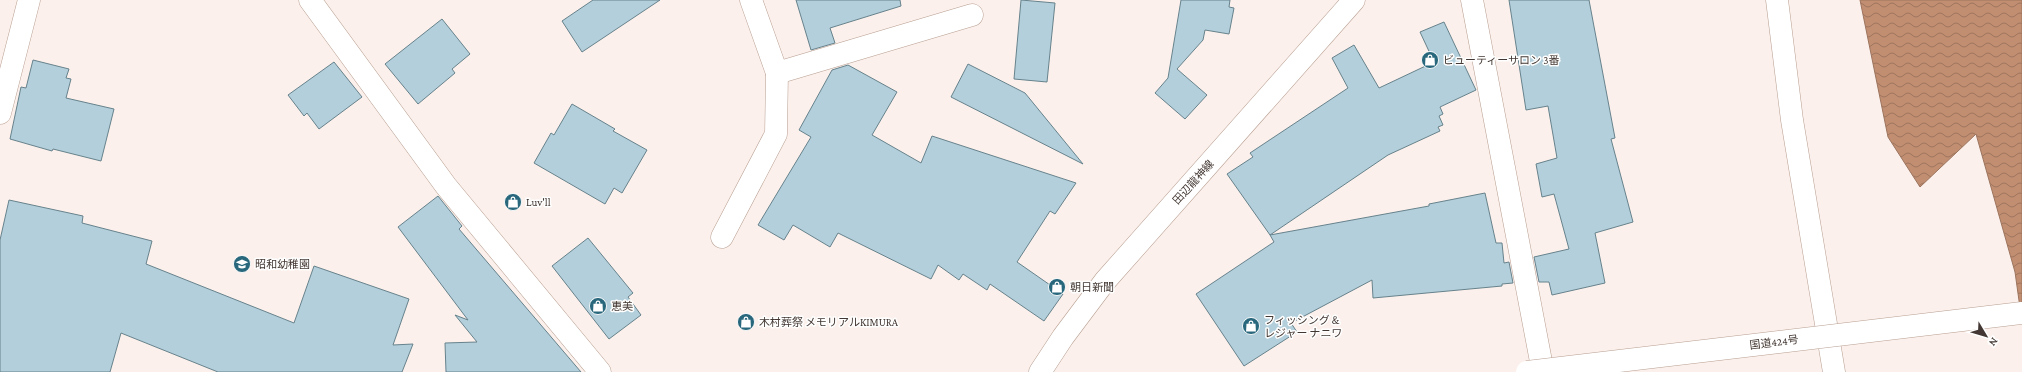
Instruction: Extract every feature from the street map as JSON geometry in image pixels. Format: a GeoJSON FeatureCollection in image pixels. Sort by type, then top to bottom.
{"type":"FeatureCollection","features":[{"type":"Feature","properties":{"kind":"main road"},"geometry":{"type":"LineString","coordinates":[[0,113],[29,0]]}},
{"type":"Feature","properties":{"kind":"main road"},"geometry":{"type":"LineString","coordinates":[[310,0],[446,186],[600,372]]}},
{"type":"Feature","properties":{"kind":"main road"},"geometry":{"type":"LineString","coordinates":[[722,237],[776,134],[777,73],[751,0]]}},
{"type":"Feature","properties":{"kind":"main road","name":"田辺龍神線"},"geometry":{"type":"LineString","coordinates":[[1040,372],[1063,337],[1106,281],[1354,0]]}},
{"type":"Feature","properties":{"kind":"main road"},"geometry":{"type":"LineString","coordinates":[[1472,0],[1543,372]]}},
{"type":"Feature","properties":{"kind":"main road"},"geometry":{"type":"LineString","coordinates":[[1777,0],[1794,128],[1834,372]]}},
{"type":"Feature","properties":{"kind":"main road"},"geometry":{"type":"LineString","coordinates":[[777,73],[972,15]]}},
{"type":"Feature","properties":{"kind":"main road","name":"国道424号"},"geometry":{"type":"LineString","coordinates":[[1527,372],[2022,313]]}},
{"type":"Feature","properties":{"kind":"water"},"geometry":{"type":"Polygon","coordinates":[[[1860,0],[2022,0],[2022,322],[2015,272],[1976,134],[1920,187],[1888,137],[1860,0]]]}},
{"type":"Feature","properties":{"kind":"building"},"geometry":{"type":"Polygon","coordinates":[[[593,0],[660,0],[582,52],[562,21],[593,0]]]}},
{"type":"Feature","properties":{"kind":"building"},"geometry":{"type":"Polygon","coordinates":[[[796,0],[900,0],[901,6],[830,28],[835,43],[811,50],[796,0]]]}},
{"type":"Feature","properties":{"kind":"building"},"geometry":{"type":"Polygon","coordinates":[[[1021,0],[1055,3],[1047,82],[1014,79],[1021,0]]]}},
{"type":"Feature","properties":{"kind":"building"},"geometry":{"type":"Polygon","coordinates":[[[1181,0],[1230,0],[1229,7],[1234,8],[1229,34],[1205,30],[1203,40],[1177,69],[1207,95],[1185,119],[1155,93],[1168,78],[1181,0]]]}},
{"type":"Feature","properties":{"kind":"building"},"geometry":{"type":"Polygon","coordinates":[[[1509,0],[1589,0],[1615,138],[1611,139],[1633,222],[1595,233],[1605,283],[1552,295],[1549,282],[1539,282],[1534,257],[1569,249],[1554,194],[1542,197],[1536,164],[1557,158],[1548,106],[1526,110],[1509,0]]]}},
{"type":"Feature","properties":{"kind":"building"},"geometry":{"type":"Polygon","coordinates":[[[442,19],[470,54],[452,69],[455,73],[418,104],[385,64],[442,19]]]}},
{"type":"Feature","properties":{"kind":"building"},"geometry":{"type":"Polygon","coordinates":[[[1444,22],[1476,90],[1440,107],[1443,114],[1439,116],[1443,125],[1438,127],[1440,131],[1388,155],[1270,235],[1227,174],[1253,157],[1250,153],[1348,88],[1332,58],[1354,45],[1379,88],[1434,62],[1420,32],[1444,22]]]}},
{"type":"Feature","properties":{"kind":"building"},"geometry":{"type":"Polygon","coordinates":[[[33,60],[69,69],[66,78],[71,79],[66,98],[114,109],[101,161],[53,149],[52,151],[10,139],[21,87],[26,88],[33,60]]]}},
{"type":"Feature","properties":{"kind":"building"},"geometry":{"type":"Polygon","coordinates":[[[334,62],[362,97],[319,129],[307,113],[304,116],[288,95],[334,62]]]}},
{"type":"Feature","properties":{"kind":"building"},"geometry":{"type":"Polygon","coordinates":[[[968,64],[1025,93],[1083,164],[951,97],[968,64]]]}},
{"type":"Feature","properties":{"kind":"building"},"geometry":{"type":"Polygon","coordinates":[[[848,65],[897,92],[872,135],[921,163],[932,136],[1076,183],[1055,214],[1050,211],[1017,262],[1063,294],[1044,321],[990,284],[987,290],[963,274],[959,280],[938,265],[931,279],[838,233],[830,247],[793,225],[784,240],[758,225],[811,137],[799,130],[832,70],[848,65]]]}},
{"type":"Feature","properties":{"kind":"building"},"geometry":{"type":"Polygon","coordinates":[[[572,104],[615,129],[613,131],[647,150],[622,193],[614,188],[605,204],[534,163],[551,133],[554,135],[572,104]]]}},
{"type":"Feature","properties":{"kind":"building"},"geometry":{"type":"Polygon","coordinates":[[[1485,193],[1496,243],[1502,243],[1504,263],[1509,262],[1513,283],[1502,284],[1502,286],[1373,298],[1372,280],[1291,323],[1297,332],[1244,366],[1196,294],[1274,242],[1270,235],[1429,206],[1429,204],[1485,193]]]}},
{"type":"Feature","properties":{"kind":"building"},"geometry":{"type":"Polygon","coordinates":[[[438,196],[462,226],[459,229],[581,372],[446,372],[445,343],[477,342],[455,315],[468,320],[398,227],[438,196]]]}},
{"type":"Feature","properties":{"kind":"building"},"geometry":{"type":"Polygon","coordinates":[[[9,200],[83,216],[82,223],[152,241],[146,264],[294,323],[314,266],[409,299],[393,345],[413,344],[402,372],[218,372],[121,333],[110,372],[0,372],[0,240],[9,200]]]}},
{"type":"Feature","properties":{"kind":"building"},"geometry":{"type":"Polygon","coordinates":[[[588,238],[633,293],[628,297],[641,315],[609,339],[552,266],[588,238]]]}},
{"type":"Feature","properties":{"kind":"place","name":"ビューティーサロン 3番"},"geometry":{"type":"Point","coordinates":[1430,60]}},
{"type":"Feature","properties":{"kind":"place","name":"Luv'll"},"geometry":{"type":"Point","coordinates":[513,202]}},
{"type":"Feature","properties":{"kind":"place","name":"昭和幼稚園"},"geometry":{"type":"Point","coordinates":[242,264]}},
{"type":"Feature","properties":{"kind":"place","name":"朝日新聞"},"geometry":{"type":"Point","coordinates":[1057,287]}},
{"type":"Feature","properties":{"kind":"place","name":"恵美"},"geometry":{"type":"Point","coordinates":[598,306]}},
{"type":"Feature","properties":{"kind":"place","name":"木村葬祭 メモリアルKIMURA"},"geometry":{"type":"Point","coordinates":[746,322]}},
{"type":"Feature","properties":{"kind":"place","name":"フィッシング & レジャー ナニワ"},"geometry":{"type":"Point","coordinates":[1251,326]}}]}
